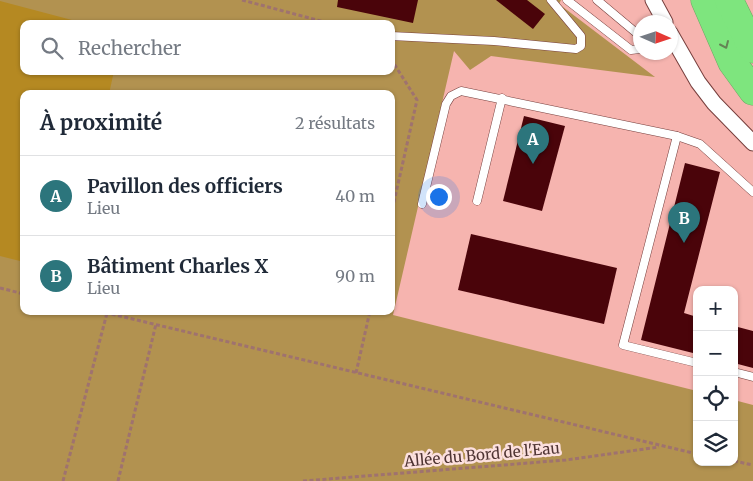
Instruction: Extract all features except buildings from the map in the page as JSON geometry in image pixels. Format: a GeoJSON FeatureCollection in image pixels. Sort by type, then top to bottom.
{"type":"FeatureCollection","features":[{"type":"Feature","properties":{"kind":"highway"},"geometry":{"type":"LineString","coordinates":[[705,0],[732,62],[753,92]]}},
{"type":"Feature","properties":{"kind":"highway"},"geometry":{"type":"LineString","coordinates":[[729,0],[753,49]]}},
{"type":"Feature","properties":{"kind":"street"},"geometry":{"type":"LineString","coordinates":[[653,0],[661,15]]}},
{"type":"Feature","properties":{"kind":"street"},"geometry":{"type":"LineString","coordinates":[[678,53],[714,103],[753,143]]}},
{"type":"Feature","properties":{"kind":"lane"},"geometry":{"type":"LineString","coordinates":[[395,36],[494,41],[576,49],[581,46],[581,36],[552,0]]}},
{"type":"Feature","properties":{"kind":"lane"},"geometry":{"type":"LineString","coordinates":[[567,0],[633,50]]}},
{"type":"Feature","properties":{"kind":"lane"},"geometry":{"type":"LineString","coordinates":[[598,0],[633,30]]}},
{"type":"Feature","properties":{"kind":"lane"},"geometry":{"type":"LineString","coordinates":[[422,204],[446,104],[451,96],[462,91],[677,136],[700,144],[753,192]]}},
{"type":"Feature","properties":{"kind":"lane"},"geometry":{"type":"LineString","coordinates":[[477,201],[502,98]]}},
{"type":"Feature","properties":{"kind":"lane"},"geometry":{"type":"LineString","coordinates":[[677,136],[624,344],[693,362]]}},
{"type":"Feature","properties":{"kind":"lane"},"geometry":{"type":"LineString","coordinates":[[738,373],[753,377]]}},
{"type":"Feature","properties":{"kind":"path"},"geometry":{"type":"LineString","coordinates":[[242,0],[317,20]]}},
{"type":"Feature","properties":{"kind":"path"},"geometry":{"type":"LineString","coordinates":[[395,64],[417,100],[395,197]]}},
{"type":"Feature","properties":{"kind":"path"},"geometry":{"type":"LineString","coordinates":[[0,288],[20,293]]}},
{"type":"Feature","properties":{"kind":"path"},"geometry":{"type":"LineString","coordinates":[[63,481],[106,315]]}},
{"type":"Feature","properties":{"kind":"path"},"geometry":{"type":"LineString","coordinates":[[116,315],[693,453]]}},
{"type":"Feature","properties":{"kind":"path"},"geometry":{"type":"LineString","coordinates":[[356,373],[369,315]]}},
{"type":"Feature","properties":{"kind":"path"},"geometry":{"type":"LineString","coordinates":[[118,481],[156,324]]}},
{"type":"Feature","properties":{"kind":"path","name":"Allée du Bord de l'Eau"},"geometry":{"type":"LineString","coordinates":[[303,481],[566,460],[662,447]]}},
{"type":"Feature","properties":{"kind":"path"},"geometry":{"type":"LineString","coordinates":[[738,463],[753,465]]}},
{"type":"Feature","properties":{"kind":"shaded area"},"geometry":{"type":"Polygon","coordinates":[[[0,0],[561,0],[559,4],[655,77],[491,56],[470,70],[454,51],[395,306],[395,90],[20,90],[20,315],[393,315],[693,390],[693,466],[738,466],[738,401],[753,405],[753,481],[0,481],[0,0]]]}},
{"type":"Feature","properties":{"kind":"shaded area"},"geometry":{"type":"Polygon","coordinates":[[[0,1],[72,20],[20,20],[20,75],[113,75],[110,90],[20,90],[20,261],[0,256],[0,1]]]}},
{"type":"Feature","properties":{"kind":"place","name":"Pavillon des officiers"},"geometry":{"type":"Point","coordinates":[533,164]}},
{"type":"Feature","properties":{"kind":"place","name":"Bâtiment Charles X"},"geometry":{"type":"Point","coordinates":[684,243]}}]}
